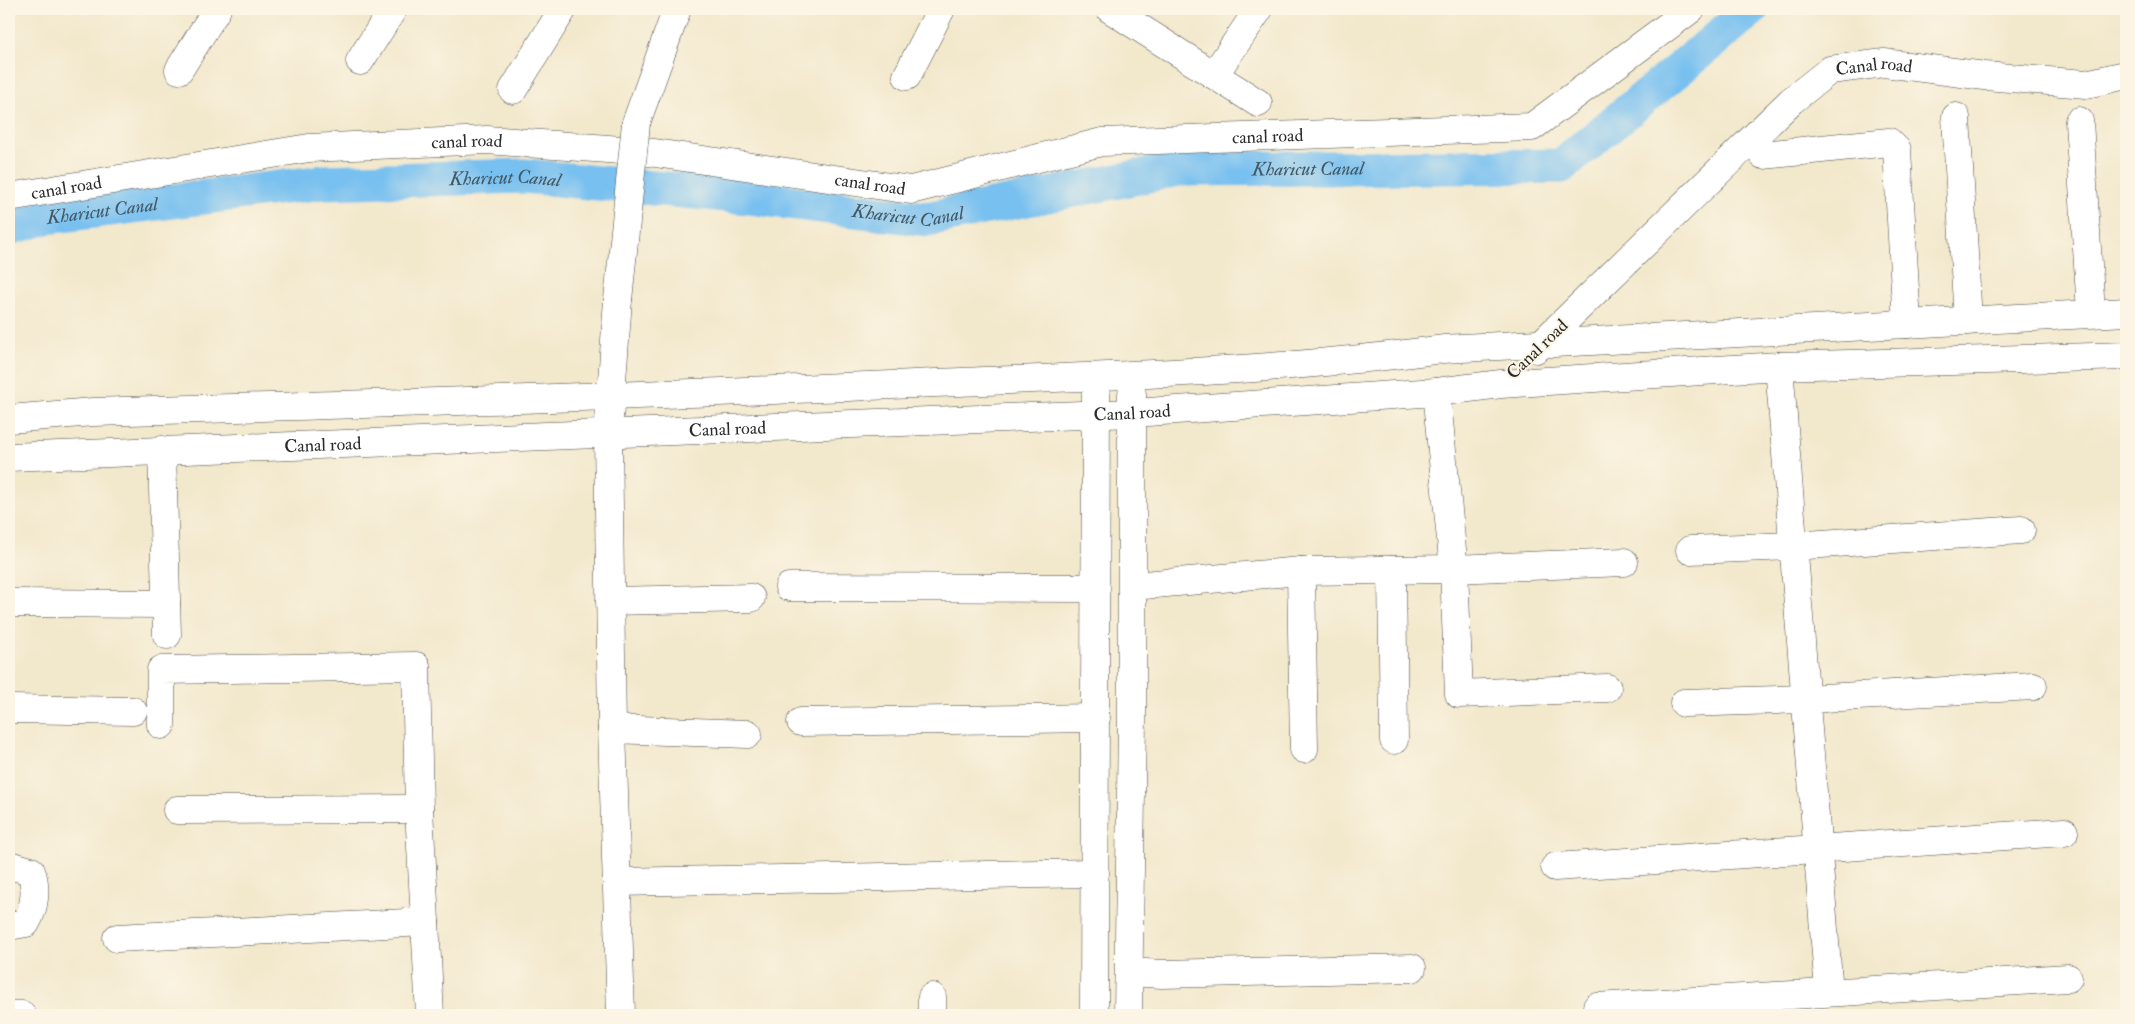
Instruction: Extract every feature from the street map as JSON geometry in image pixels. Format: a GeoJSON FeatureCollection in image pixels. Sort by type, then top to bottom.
{"type":"FeatureCollection","features":[{"type":"Feature","properties":{"kind":"street"},"geometry":{"type":"LineString","coordinates":[[179,70],[217,9]]}},
{"type":"Feature","properties":{"kind":"street"},"geometry":{"type":"LineString","coordinates":[[360,61],[393,9]]}},
{"type":"Feature","properties":{"kind":"street"},"geometry":{"type":"LineString","coordinates":[[513,90],[563,9]]}},
{"type":"Feature","properties":{"kind":"street"},"geometry":{"type":"LineString","coordinates":[[621,1015],[612,729],[608,434],[618,300],[636,123],[677,9]]}},
{"type":"Feature","properties":{"kind":"street"},"geometry":{"type":"LineString","coordinates":[[907,76],[941,9]]}},
{"type":"Feature","properties":{"kind":"street"},"geometry":{"type":"LineString","coordinates":[[1214,75],[1259,9]]}},
{"type":"Feature","properties":{"kind":"street","name":"canal road"},"geometry":{"type":"LineString","coordinates":[[9,197],[309,148],[478,140],[648,152],[912,190],[1102,142],[1532,127],[1691,9]]}},
{"type":"Feature","properties":{"kind":"street"},"geometry":{"type":"LineString","coordinates":[[1125,13],[1258,103]]}},
{"type":"Feature","properties":{"kind":"street","name":"Canal road"},"geometry":{"type":"LineString","coordinates":[[9,457],[1133,413],[1436,392],[1501,384],[1791,101],[1830,70],[1884,64],[1985,76],[2086,84],[2126,75]]}},
{"type":"Feature","properties":{"kind":"street"},"geometry":{"type":"LineString","coordinates":[[1956,117],[1968,321]]}},
{"type":"Feature","properties":{"kind":"street"},"geometry":{"type":"LineString","coordinates":[[2079,121],[2091,312]]}},
{"type":"Feature","properties":{"kind":"street"},"geometry":{"type":"LineString","coordinates":[[1764,155],[1888,142],[1894,146],[1897,150],[1907,324]]}},
{"type":"Feature","properties":{"kind":"street"},"geometry":{"type":"LineString","coordinates":[[9,418],[93,412],[611,398],[1235,370],[1376,359],[1443,350],[1968,321],[2091,312],[2126,312]]}},
{"type":"Feature","properties":{"kind":"street"},"geometry":{"type":"LineString","coordinates":[[1501,384],[1779,366],[2126,356]]}},
{"type":"Feature","properties":{"kind":"street"},"geometry":{"type":"LineString","coordinates":[[1779,366],[1830,992]]}},
{"type":"Feature","properties":{"kind":"street"},"geometry":{"type":"LineString","coordinates":[[1128,1015],[1133,413],[1131,375]]}},
{"type":"Feature","properties":{"kind":"street"},"geometry":{"type":"LineString","coordinates":[[1094,1015],[1096,376]]}},
{"type":"Feature","properties":{"kind":"street"},"geometry":{"type":"LineString","coordinates":[[1436,392],[1454,569],[1459,694],[1607,688]]}},
{"type":"Feature","properties":{"kind":"street"},"geometry":{"type":"LineString","coordinates":[[162,450],[167,635]]}},
{"type":"Feature","properties":{"kind":"street"},"geometry":{"type":"LineString","coordinates":[[1690,550],[1793,546],[2021,530]]}},
{"type":"Feature","properties":{"kind":"street"},"geometry":{"type":"LineString","coordinates":[[1132,586],[1301,572],[1454,569],[1624,562]]}},
{"type":"Feature","properties":{"kind":"street"},"geometry":{"type":"LineString","coordinates":[[1392,570],[1394,740]]}},
{"type":"Feature","properties":{"kind":"street"},"geometry":{"type":"LineString","coordinates":[[1301,572],[1304,749]]}},
{"type":"Feature","properties":{"kind":"street"},"geometry":{"type":"LineString","coordinates":[[789,587],[1096,588]]}},
{"type":"Feature","properties":{"kind":"street"},"geometry":{"type":"LineString","coordinates":[[610,601],[751,598]]}},
{"type":"Feature","properties":{"kind":"street"},"geometry":{"type":"LineString","coordinates":[[9,602],[166,604]]}},
{"type":"Feature","properties":{"kind":"street"},"geometry":{"type":"LineString","coordinates":[[161,725],[161,670],[416,666],[419,809],[430,1015]]}},
{"type":"Feature","properties":{"kind":"street"},"geometry":{"type":"LineString","coordinates":[[1684,704],[2033,686]]}},
{"type":"Feature","properties":{"kind":"street"},"geometry":{"type":"LineString","coordinates":[[9,709],[133,710]]}},
{"type":"Feature","properties":{"kind":"street"},"geometry":{"type":"LineString","coordinates":[[801,722],[1096,718]]}},
{"type":"Feature","properties":{"kind":"street"},"geometry":{"type":"LineString","coordinates":[[612,729],[748,734]]}},
{"type":"Feature","properties":{"kind":"street"},"geometry":{"type":"LineString","coordinates":[[177,810],[419,809]]}},
{"type":"Feature","properties":{"kind":"street"},"geometry":{"type":"LineString","coordinates":[[1555,867],[2064,832]]}},
{"type":"Feature","properties":{"kind":"street"},"geometry":{"type":"LineString","coordinates":[[9,865],[31,871],[34,880],[33,912],[26,923],[9,926]]}},
{"type":"Feature","properties":{"kind":"street"},"geometry":{"type":"LineString","coordinates":[[617,882],[1095,873]]}},
{"type":"Feature","properties":{"kind":"street"},"geometry":{"type":"LineString","coordinates":[[117,938],[425,922]]}},
{"type":"Feature","properties":{"kind":"street"},"geometry":{"type":"LineString","coordinates":[[1129,972],[1162,974],[1412,968]]}},
{"type":"Feature","properties":{"kind":"street"},"geometry":{"type":"LineString","coordinates":[[1597,1007],[2068,978]]}},
{"type":"Feature","properties":{"kind":"street"},"geometry":{"type":"LineString","coordinates":[[9,1015],[22,1015]]}},
{"type":"Feature","properties":{"kind":"waterway","name":"Kharicut Canal"},"geometry":{"type":"LineString","coordinates":[[9,228],[47,217],[324,182],[524,176],[748,197],[927,219],[1178,169],[1561,166],[1752,9]]}}]}
